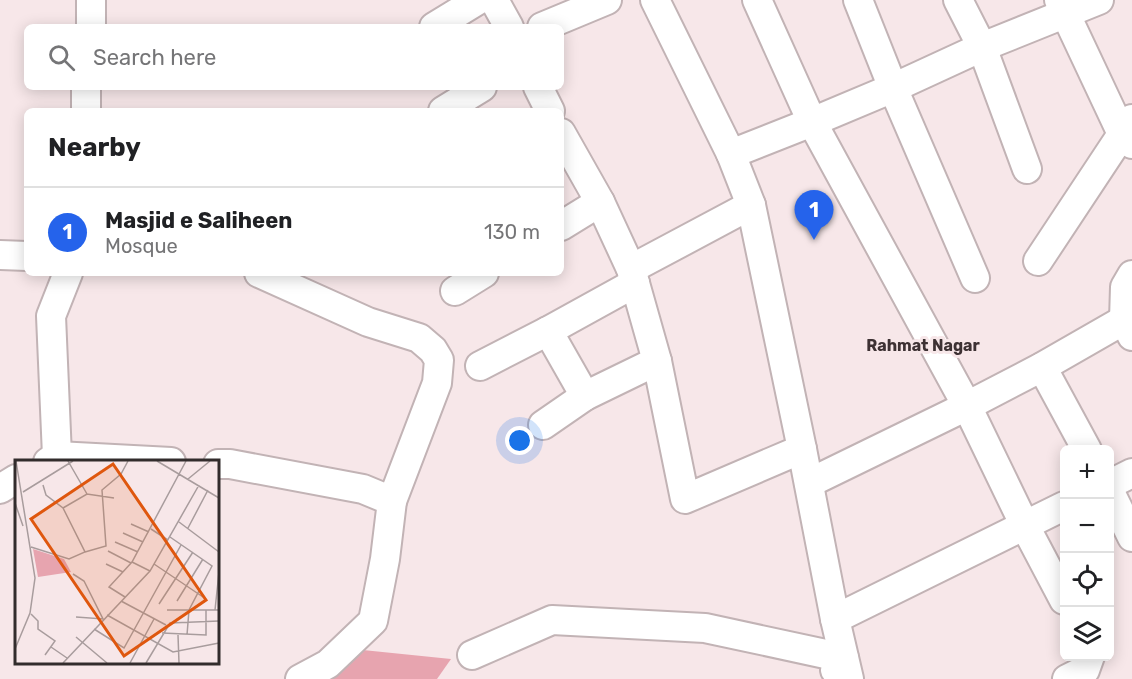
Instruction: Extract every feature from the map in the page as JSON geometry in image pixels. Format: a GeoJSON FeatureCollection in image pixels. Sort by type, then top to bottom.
{"type":"FeatureCollection","features":[{"type":"Feature","properties":{"kind":"street"},"geometry":{"type":"LineString","coordinates":[[91,0],[91,24]]}},
{"type":"Feature","properties":{"kind":"street"},"geometry":{"type":"LineString","coordinates":[[439,24],[478,0]]}},
{"type":"Feature","properties":{"kind":"street"},"geometry":{"type":"LineString","coordinates":[[494,0],[507,24]]}},
{"type":"Feature","properties":{"kind":"street"},"geometry":{"type":"LineString","coordinates":[[549,24],[608,0]]}},
{"type":"Feature","properties":{"kind":"street"},"geometry":{"type":"LineString","coordinates":[[472,655],[552,620],[705,628],[841,672],[835,619],[809,483],[751,205],[731,154],[655,0]]}},
{"type":"Feature","properties":{"kind":"street"},"geometry":{"type":"LineString","coordinates":[[756,0],[812,122],[967,406],[1025,526],[1060,591]]}},
{"type":"Feature","properties":{"kind":"street"},"geometry":{"type":"LineString","coordinates":[[858,0],[892,88],[975,278]]}},
{"type":"Feature","properties":{"kind":"street"},"geometry":{"type":"LineString","coordinates":[[958,0],[982,46],[1027,169]]}},
{"type":"Feature","properties":{"kind":"street"},"geometry":{"type":"LineString","coordinates":[[731,154],[892,88],[1063,6],[1099,0]]}},
{"type":"Feature","properties":{"kind":"street"},"geometry":{"type":"LineString","coordinates":[[1038,261],[1129,132],[1063,6]]}},
{"type":"Feature","properties":{"kind":"street"},"geometry":{"type":"LineString","coordinates":[[86,90],[86,108]]}},
{"type":"Feature","properties":{"kind":"street"},"geometry":{"type":"LineString","coordinates":[[448,108],[477,90]]}},
{"type":"Feature","properties":{"kind":"street"},"geometry":{"type":"LineString","coordinates":[[540,90],[548,108]]}},
{"type":"Feature","properties":{"kind":"street"},"geometry":{"type":"LineString","coordinates":[[564,139],[600,202],[633,276],[657,361],[685,500],[802,449]]}},
{"type":"Feature","properties":{"kind":"street"},"geometry":{"type":"LineString","coordinates":[[564,224],[600,202]]}},
{"type":"Feature","properties":{"kind":"street"},"geometry":{"type":"LineString","coordinates":[[480,366],[548,331],[633,276],[751,205]]}},
{"type":"Feature","properties":{"kind":"street"},"geometry":{"type":"LineString","coordinates":[[0,255],[24,256]]}},
{"type":"Feature","properties":{"kind":"street"},"geometry":{"type":"LineString","coordinates":[[809,483],[1042,367],[1128,328],[1125,287],[1132,275]]}},
{"type":"Feature","properties":{"kind":"street"},"geometry":{"type":"LineString","coordinates":[[67,276],[51,316],[53,459],[92,460]]}},
{"type":"Feature","properties":{"kind":"street"},"geometry":{"type":"LineString","coordinates":[[268,276],[368,322],[419,338],[433,350],[439,360],[437,383],[392,501],[385,559],[373,621],[328,664],[300,679]]}},
{"type":"Feature","properties":{"kind":"street"},"geometry":{"type":"LineString","coordinates":[[455,291],[479,276]]}},
{"type":"Feature","properties":{"kind":"street"},"geometry":{"type":"LineString","coordinates":[[548,331],[585,396]]}},
{"type":"Feature","properties":{"kind":"street"},"geometry":{"type":"LineString","coordinates":[[543,425],[585,396],[657,361]]}},
{"type":"Feature","properties":{"kind":"street"},"geometry":{"type":"LineString","coordinates":[[1042,367],[1084,445]]}},
{"type":"Feature","properties":{"kind":"street"},"geometry":{"type":"LineString","coordinates":[[219,464],[230,464],[363,489],[392,501]]}},
{"type":"Feature","properties":{"kind":"street"},"geometry":{"type":"LineString","coordinates":[[1114,482],[1132,473]]}},
{"type":"Feature","properties":{"kind":"street"},"geometry":{"type":"LineString","coordinates":[[0,489],[15,481]]}},
{"type":"Feature","properties":{"kind":"street"},"geometry":{"type":"LineString","coordinates":[[1113,499],[1132,537]]}},
{"type":"Feature","properties":{"kind":"street"},"geometry":{"type":"LineString","coordinates":[[835,619],[1060,508]]}},
{"type":"Feature","properties":{"kind":"street"},"geometry":{"type":"LineString","coordinates":[[1067,679],[1085,670],[1088,661]]}},
{"type":"Feature","properties":{"kind":"shaded area"},"geometry":{"type":"Polygon","coordinates":[[[353,649],[451,659],[437,679],[320,679],[353,649]]]}},
{"type":"Feature","properties":{"kind":"place","name":"Masjid e Saliheen"},"geometry":{"type":"Point","coordinates":[814,240]}},
{"type":"Feature","properties":{"kind":"district","name":"Rahmat Nagar"},"geometry":{"type":"Point","coordinates":[923,345]}}]}
